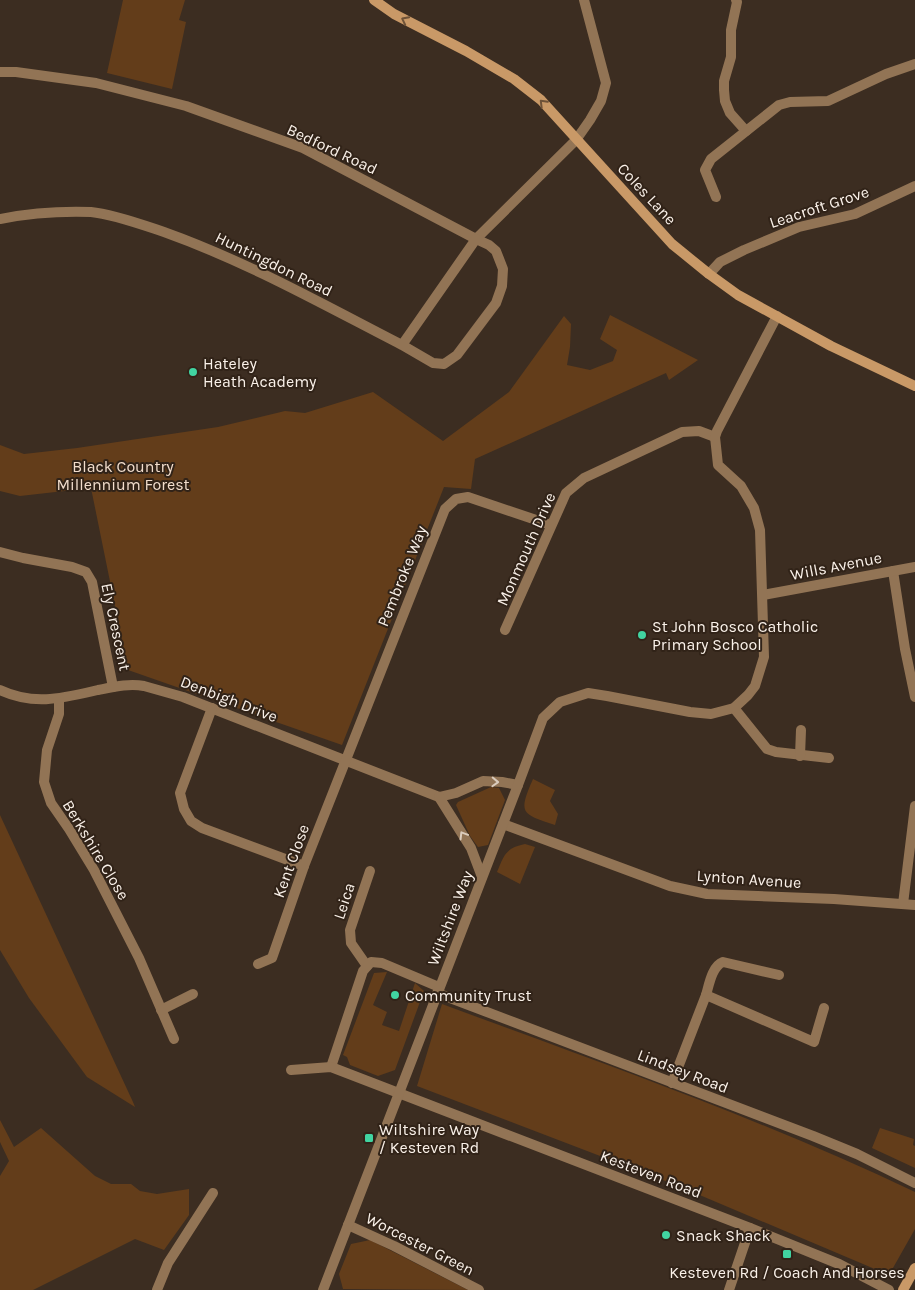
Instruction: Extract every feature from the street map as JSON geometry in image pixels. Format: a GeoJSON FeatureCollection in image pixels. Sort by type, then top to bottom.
{"type":"FeatureCollection","features":[{"type":"Feature","properties":{"kind":"street","name":"Coles Lane"},"geometry":{"type":"LineString","coordinates":[[374,0],[394,14],[466,51],[514,79],[541,100],[672,244],[738,296],[831,346],[915,386]]}},
{"type":"Feature","properties":{"kind":"street"},"geometry":{"type":"LineString","coordinates":[[402,345],[476,239],[576,140],[601,101],[606,83],[584,0]]}},
{"type":"Feature","properties":{"kind":"street"},"geometry":{"type":"LineString","coordinates":[[739,0],[731,30],[731,57],[724,81],[724,90],[725,101],[730,113],[746,131]]}},
{"type":"Feature","properties":{"kind":"street"},"geometry":{"type":"LineString","coordinates":[[716,197],[705,170],[711,159],[730,146],[779,105],[790,102],[828,101],[886,74],[915,64]]}},
{"type":"Feature","properties":{"kind":"street","name":"Bedford Road"},"geometry":{"type":"LineString","coordinates":[[0,72],[16,72],[96,83],[186,106],[303,148],[490,245],[496,251],[503,269],[502,286],[496,303],[457,355],[444,364],[433,363],[402,345]]}},
{"type":"Feature","properties":{"kind":"street","name":"Leacroft Grove"},"geometry":{"type":"LineString","coordinates":[[709,274],[720,262],[744,250],[798,227],[855,214],[915,186]]}},
{"type":"Feature","properties":{"kind":"street","name":"Huntingdon Road"},"geometry":{"type":"LineString","coordinates":[[0,219],[29,213],[93,212],[137,223],[201,245],[286,284],[402,345]]}},
{"type":"Feature","properties":{"kind":"street"},"geometry":{"type":"LineString","coordinates":[[777,316],[715,437],[718,465],[741,486],[754,508],[760,530],[764,657],[755,686],[734,708],[768,749],[800,756],[829,758]]}},
{"type":"Feature","properties":{"kind":"street","name":"Monmouth Drive"},"geometry":{"type":"LineString","coordinates":[[506,630],[566,494],[584,478],[682,432],[699,431],[715,437]]}},
{"type":"Feature","properties":{"kind":"street","name":"Pembroke Way"},"geometry":{"type":"LineString","coordinates":[[345,760],[445,509],[456,499],[468,497],[551,525]]}},
{"type":"Feature","properties":{"kind":"street","name":"Ely Crescent"},"geometry":{"type":"LineString","coordinates":[[0,552],[72,567],[86,572],[92,582],[113,687]]}},
{"type":"Feature","properties":{"kind":"street","name":"Wills Avenue"},"geometry":{"type":"LineString","coordinates":[[763,596],[915,567]]}},
{"type":"Feature","properties":{"kind":"street"},"geometry":{"type":"LineString","coordinates":[[893,571],[905,649],[915,697]]}},
{"type":"Feature","properties":{"kind":"street","name":"Denbigh Drive"},"geometry":{"type":"LineString","coordinates":[[0,690],[28,699],[58,699],[113,687],[138,685],[155,688],[212,708],[439,797]]}},
{"type":"Feature","properties":{"kind":"street","name":"Wiltshire Way"},"geometry":{"type":"LineString","coordinates":[[323,1290],[543,718],[560,702],[588,693],[707,714],[734,708]]}},
{"type":"Feature","properties":{"kind":"street","name":"Berkshire Close"},"geometry":{"type":"LineString","coordinates":[[58,699],[59,714],[48,750],[44,782],[51,803],[94,870],[135,950],[174,1039]]}},
{"type":"Feature","properties":{"kind":"street"},"geometry":{"type":"LineString","coordinates":[[212,708],[180,793],[184,810],[191,821],[202,828],[304,866]]}},
{"type":"Feature","properties":{"kind":"street"},"geometry":{"type":"LineString","coordinates":[[800,756],[802,730]]}},
{"type":"Feature","properties":{"kind":"street","name":"Kent Close"},"geometry":{"type":"LineString","coordinates":[[258,964],[272,958],[304,866],[345,760]]}},
{"type":"Feature","properties":{"kind":"street"},"geometry":{"type":"LineString","coordinates":[[482,877],[471,848],[439,797],[456,793],[483,781],[502,782],[518,786]]}},
{"type":"Feature","properties":{"kind":"street"},"geometry":{"type":"LineString","coordinates":[[903,904],[915,806]]}},
{"type":"Feature","properties":{"kind":"street","name":"Lynton Avenue"},"geometry":{"type":"LineString","coordinates":[[503,824],[670,886],[707,894],[834,899],[915,905]]}},
{"type":"Feature","properties":{"kind":"street","name":"Leica"},"geometry":{"type":"LineString","coordinates":[[367,966],[351,943],[350,930],[370,870]]}},
{"type":"Feature","properties":{"kind":"street","name":"Lindsey Road"},"geometry":{"type":"LineString","coordinates":[[367,966],[371,962],[382,963],[438,990],[857,1154],[915,1183]]}},
{"type":"Feature","properties":{"kind":"street"},"geometry":{"type":"LineString","coordinates":[[672,1083],[715,968],[719,963],[723,962],[779,975]]}},
{"type":"Feature","properties":{"kind":"street"},"geometry":{"type":"LineString","coordinates":[[291,1070],[331,1067],[363,971],[367,966]]}},
{"type":"Feature","properties":{"kind":"street"},"geometry":{"type":"LineString","coordinates":[[161,1010],[193,994]]}},
{"type":"Feature","properties":{"kind":"street"},"geometry":{"type":"LineString","coordinates":[[706,996],[814,1042],[824,1008]]}},
{"type":"Feature","properties":{"kind":"street","name":"Kesteven Road"},"geometry":{"type":"LineString","coordinates":[[331,1067],[750,1228],[838,1264],[889,1290]]}},
{"type":"Feature","properties":{"kind":"street"},"geometry":{"type":"LineString","coordinates":[[157,1290],[168,1263],[213,1193]]}},
{"type":"Feature","properties":{"kind":"street","name":"Worcester Green"},"geometry":{"type":"LineString","coordinates":[[348,1225],[394,1246],[479,1290]]}},
{"type":"Feature","properties":{"kind":"street"},"geometry":{"type":"LineString","coordinates":[[729,1290],[750,1228]]}},
{"type":"Feature","properties":{"kind":"street"},"geometry":{"type":"LineString","coordinates":[[903,1290],[915,1268]]}},
{"type":"Feature","properties":{"kind":"green space"},"geometry":{"type":"Polygon","coordinates":[[[123,0],[185,0],[179,20],[186,22],[172,89],[107,73],[123,0]]]}},
{"type":"Feature","properties":{"kind":"green space","name":"Black Country Millennium Forest"},"geometry":{"type":"Polygon","coordinates":[[[610,315],[698,360],[669,380],[666,373],[475,459],[471,489],[444,487],[342,745],[128,670],[91,488],[20,496],[0,491],[0,445],[24,454],[77,448],[218,427],[285,411],[305,413],[373,392],[443,441],[509,392],[564,316],[571,324],[567,365],[590,370],[613,361],[617,350],[600,339],[610,315]]]}},
{"type":"Feature","properties":{"kind":"green space"},"geometry":{"type":"Polygon","coordinates":[[[533,779],[555,790],[550,801],[558,814],[555,825],[535,818],[526,811],[524,806],[525,799],[533,779]]]}},
{"type":"Feature","properties":{"kind":"green space"},"geometry":{"type":"Polygon","coordinates":[[[491,787],[499,788],[505,800],[488,845],[478,847],[470,836],[456,805],[458,802],[491,787]]]}},
{"type":"Feature","properties":{"kind":"green space"},"geometry":{"type":"Polygon","coordinates":[[[0,815],[135,1107],[87,1077],[29,998],[0,950],[0,815]]]}},
{"type":"Feature","properties":{"kind":"green space"},"geometry":{"type":"Polygon","coordinates":[[[525,844],[535,847],[520,884],[497,872],[509,850],[525,844]]]}},
{"type":"Feature","properties":{"kind":"green space"},"geometry":{"type":"Polygon","coordinates":[[[387,972],[373,1005],[387,1012],[382,1025],[399,1031],[415,983],[424,991],[395,1070],[378,1076],[350,1065],[347,1057],[343,1055],[374,973],[387,972]]]}},
{"type":"Feature","properties":{"kind":"green space"},"geometry":{"type":"Polygon","coordinates":[[[442,1004],[740,1116],[857,1165],[915,1192],[915,1229],[889,1275],[676,1185],[417,1086],[442,1004]]]}},
{"type":"Feature","properties":{"kind":"green space"},"geometry":{"type":"Polygon","coordinates":[[[0,1120],[14,1147],[41,1128],[95,1176],[111,1184],[131,1184],[140,1191],[157,1194],[189,1189],[189,1215],[164,1250],[135,1239],[33,1290],[0,1290],[0,1176],[9,1161],[0,1142],[0,1120]]]}},
{"type":"Feature","properties":{"kind":"green space"},"geometry":{"type":"Polygon","coordinates":[[[880,1128],[914,1139],[915,1168],[872,1148],[880,1128]]]}},
{"type":"Feature","properties":{"kind":"green space"},"geometry":{"type":"Polygon","coordinates":[[[370,1240],[468,1290],[343,1289],[339,1274],[351,1244],[370,1240]]]}},
{"type":"Feature","properties":{"kind":"place","name":"Hateley Heath Academy"},"geometry":{"type":"Point","coordinates":[193,372]}},
{"type":"Feature","properties":{"kind":"place","name":"St John Bosco Catholic Primary School"},"geometry":{"type":"Point","coordinates":[642,635]}},
{"type":"Feature","properties":{"kind":"place","name":"Community Trust"},"geometry":{"type":"Point","coordinates":[395,995]}},
{"type":"Feature","properties":{"kind":"place","name":"Wiltshire Way / Kesteven Rd"},"geometry":{"type":"Point","coordinates":[369,1138]}},
{"type":"Feature","properties":{"kind":"place","name":"Snack Shack"},"geometry":{"type":"Point","coordinates":[666,1235]}},
{"type":"Feature","properties":{"kind":"place","name":"Kesteven Rd / Coach And Horses"},"geometry":{"type":"Point","coordinates":[787,1254]}}]}
